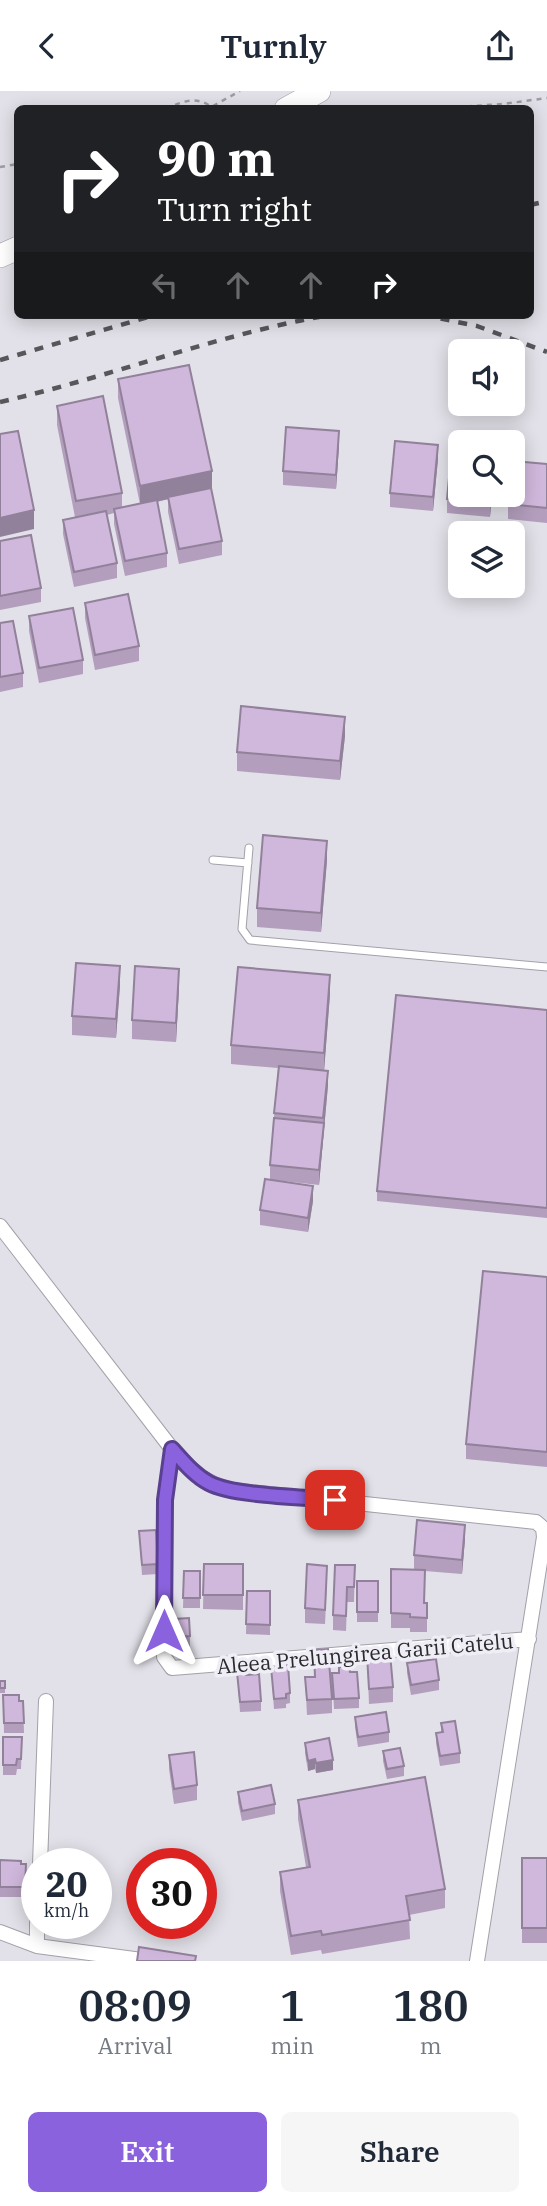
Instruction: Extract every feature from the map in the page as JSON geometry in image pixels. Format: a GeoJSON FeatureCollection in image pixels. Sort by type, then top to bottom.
{"type":"FeatureCollection","features":[{"type":"Feature","properties":{"kind":"main road"},"geometry":{"type":"LineString","coordinates":[[293,105],[319,91]]}},
{"type":"Feature","properties":{"kind":"street"},"geometry":{"type":"LineString","coordinates":[[0,1226],[172,1449],[199,1477],[212,1485],[232,1490],[536,1522],[545,1528],[477,1961]]}},
{"type":"Feature","properties":{"kind":"street","name":"Aleea Prelungirea Garii Catelu"},"geometry":{"type":"LineString","coordinates":[[172,1449],[165,1492],[164,1552],[164,1657],[172,1668],[529,1639]]}},
{"type":"Feature","properties":{"kind":"street"},"geometry":{"type":"LineString","coordinates":[[41,1848],[46,1701]]}},
{"type":"Feature","properties":{"kind":"street"},"geometry":{"type":"LineString","coordinates":[[0,1933],[37,1946],[149,1961]]}},
{"type":"Feature","properties":{"kind":"street"},"geometry":{"type":"LineString","coordinates":[[37,1939],[37,1946]]}},
{"type":"Feature","properties":{"kind":"lane"},"geometry":{"type":"LineString","coordinates":[[249,848],[242,929],[250,940],[547,967]]}},
{"type":"Feature","properties":{"kind":"lane"},"geometry":{"type":"LineString","coordinates":[[213,860],[248,863]]}},
{"type":"Feature","properties":{"kind":"path"},"geometry":{"type":"LineString","coordinates":[[216,105],[240,91]]}},
{"type":"Feature","properties":{"kind":"path"},"geometry":{"type":"LineString","coordinates":[[488,105],[547,98]]}},
{"type":"Feature","properties":{"kind":"path"},"geometry":{"type":"LineString","coordinates":[[178,105],[192,100],[210,105]]}},
{"type":"Feature","properties":{"kind":"building"},"geometry":{"type":"Polygon","coordinates":[[[189,365],[212,471],[140,486],[118,379],[189,365]]]}},
{"type":"Feature","properties":{"kind":"building"},"geometry":{"type":"Polygon","coordinates":[[[103,396],[122,493],[76,501],[57,406],[103,396]]]}},
{"type":"Feature","properties":{"kind":"building"},"geometry":{"type":"Polygon","coordinates":[[[286,427],[339,431],[336,475],[283,471],[286,427]]]}},
{"type":"Feature","properties":{"kind":"building"},"geometry":{"type":"Polygon","coordinates":[[[18,431],[34,510],[0,518],[0,434],[18,431]]]}},
{"type":"Feature","properties":{"kind":"building"},"geometry":{"type":"Polygon","coordinates":[[[395,441],[438,445],[433,497],[390,493],[395,441]]]}},
{"type":"Feature","properties":{"kind":"building"},"geometry":{"type":"Polygon","coordinates":[[[525,462],[547,464],[547,508],[525,506],[525,462]]]}},
{"type":"Feature","properties":{"kind":"building"},"geometry":{"type":"Polygon","coordinates":[[[211,488],[222,541],[179,549],[168,497],[211,488]]]}},
{"type":"Feature","properties":{"kind":"building"},"geometry":{"type":"Polygon","coordinates":[[[157,500],[167,553],[125,561],[114,509],[157,500]]]}},
{"type":"Feature","properties":{"kind":"building"},"geometry":{"type":"Polygon","coordinates":[[[106,511],[117,563],[74,572],[63,520],[106,511]]]}},
{"type":"Feature","properties":{"kind":"building"},"geometry":{"type":"Polygon","coordinates":[[[31,535],[41,588],[0,596],[0,541],[31,535]]]}},
{"type":"Feature","properties":{"kind":"building"},"geometry":{"type":"Polygon","coordinates":[[[128,594],[139,646],[95,655],[85,603],[128,594]]]}},
{"type":"Feature","properties":{"kind":"building"},"geometry":{"type":"Polygon","coordinates":[[[73,608],[83,660],[39,668],[29,616],[73,608]]]}},
{"type":"Feature","properties":{"kind":"building"},"geometry":{"type":"Polygon","coordinates":[[[13,621],[23,673],[0,677],[0,623],[13,621]]]}},
{"type":"Feature","properties":{"kind":"building"},"geometry":{"type":"Polygon","coordinates":[[[241,706],[345,717],[340,761],[237,752],[241,706]]]}},
{"type":"Feature","properties":{"kind":"building"},"geometry":{"type":"Polygon","coordinates":[[[263,835],[327,841],[321,913],[257,908],[263,835]]]}},
{"type":"Feature","properties":{"kind":"building"},"geometry":{"type":"Polygon","coordinates":[[[76,963],[120,966],[116,1019],[72,1016],[76,963]]]}},
{"type":"Feature","properties":{"kind":"building"},"geometry":{"type":"Polygon","coordinates":[[[135,966],[179,969],[176,1023],[132,1020],[135,966]]]}},
{"type":"Feature","properties":{"kind":"building"},"geometry":{"type":"Polygon","coordinates":[[[238,967],[330,975],[324,1053],[231,1045],[238,967]]]}},
{"type":"Feature","properties":{"kind":"building"},"geometry":{"type":"Polygon","coordinates":[[[396,995],[547,1010],[547,1208],[377,1191],[396,995]]]}},
{"type":"Feature","properties":{"kind":"building"},"geometry":{"type":"Polygon","coordinates":[[[279,1066],[328,1071],[323,1118],[274,1113],[279,1066]]]}},
{"type":"Feature","properties":{"kind":"building"},"geometry":{"type":"Polygon","coordinates":[[[274,1118],[324,1123],[319,1170],[270,1165],[274,1118]]]}},
{"type":"Feature","properties":{"kind":"building"},"geometry":{"type":"Polygon","coordinates":[[[265,1179],[313,1186],[308,1218],[260,1210],[265,1179]]]}},
{"type":"Feature","properties":{"kind":"building"},"geometry":{"type":"Polygon","coordinates":[[[483,1271],[547,1277],[547,1452],[466,1444],[483,1271]]]}},
{"type":"Feature","properties":{"kind":"building"},"geometry":{"type":"Polygon","coordinates":[[[417,1520],[465,1525],[462,1560],[414,1555],[417,1520]]]}},
{"type":"Feature","properties":{"kind":"building"},"geometry":{"type":"Polygon","coordinates":[[[156,1530],[158,1564],[142,1565],[139,1531],[156,1530]]]}},
{"type":"Feature","properties":{"kind":"building"},"geometry":{"type":"Polygon","coordinates":[[[204,1564],[243,1564],[243,1595],[203,1595],[204,1564]]]}},
{"type":"Feature","properties":{"kind":"building"},"geometry":{"type":"Polygon","coordinates":[[[307,1564],[327,1566],[325,1610],[305,1608],[307,1564]]]}},
{"type":"Feature","properties":{"kind":"building"},"geometry":{"type":"Polygon","coordinates":[[[335,1565],[355,1565],[354,1587],[347,1587],[346,1616],[333,1615],[335,1565]]]}},
{"type":"Feature","properties":{"kind":"building"},"geometry":{"type":"Polygon","coordinates":[[[391,1569],[425,1570],[424,1603],[427,1603],[427,1618],[391,1613],[391,1569]]]}},
{"type":"Feature","properties":{"kind":"building"},"geometry":{"type":"Polygon","coordinates":[[[184,1571],[200,1571],[200,1598],[183,1598],[184,1571]]]}},
{"type":"Feature","properties":{"kind":"building"},"geometry":{"type":"Polygon","coordinates":[[[357,1581],[378,1581],[378,1612],[357,1612],[357,1581]]]}},
{"type":"Feature","properties":{"kind":"building"},"geometry":{"type":"Polygon","coordinates":[[[247,1591],[270,1591],[270,1625],[246,1624],[247,1591]]]}},
{"type":"Feature","properties":{"kind":"building"},"geometry":{"type":"Polygon","coordinates":[[[189,1618],[190,1636],[175,1637],[174,1619],[189,1618]]]}},
{"type":"Feature","properties":{"kind":"building"},"geometry":{"type":"Polygon","coordinates":[[[328,1649],[332,1699],[307,1700],[305,1677],[315,1677],[314,1650],[328,1649]]]}},
{"type":"Feature","properties":{"kind":"building"},"geometry":{"type":"Polygon","coordinates":[[[390,1653],[393,1687],[369,1689],[367,1655],[390,1653]]]}},
{"type":"Feature","properties":{"kind":"building"},"geometry":{"type":"Polygon","coordinates":[[[436,1659],[439,1680],[411,1685],[407,1663],[436,1659]]]}},
{"type":"Feature","properties":{"kind":"building"},"geometry":{"type":"Polygon","coordinates":[[[288,1665],[290,1693],[286,1694],[286,1698],[274,1699],[271,1667],[288,1665]]]}},
{"type":"Feature","properties":{"kind":"building"},"geometry":{"type":"Polygon","coordinates":[[[339,1667],[349,1667],[350,1672],[357,1672],[359,1698],[334,1699],[332,1673],[339,1673],[339,1667]]]}},
{"type":"Feature","properties":{"kind":"building"},"geometry":{"type":"Polygon","coordinates":[[[246,1671],[246,1675],[259,1674],[261,1701],[240,1702],[237,1672],[246,1671]]]}},
{"type":"Feature","properties":{"kind":"building"},"geometry":{"type":"Polygon","coordinates":[[[0,1681],[5,1681],[5,1688],[0,1688],[0,1681]]]}},
{"type":"Feature","properties":{"kind":"building"},"geometry":{"type":"Polygon","coordinates":[[[3,1695],[19,1695],[19,1701],[23,1701],[24,1723],[4,1723],[3,1695]]]}},
{"type":"Feature","properties":{"kind":"building"},"geometry":{"type":"Polygon","coordinates":[[[386,1712],[389,1732],[358,1737],[355,1717],[386,1712]]]}},
{"type":"Feature","properties":{"kind":"building"},"geometry":{"type":"Polygon","coordinates":[[[455,1721],[460,1753],[440,1756],[436,1733],[443,1732],[441,1723],[455,1721]]]}},
{"type":"Feature","properties":{"kind":"building"},"geometry":{"type":"Polygon","coordinates":[[[3,1737],[22,1737],[21,1759],[17,1759],[16,1765],[3,1765],[3,1737]]]}},
{"type":"Feature","properties":{"kind":"building"},"geometry":{"type":"Polygon","coordinates":[[[329,1738],[333,1760],[316,1763],[315,1759],[308,1761],[305,1743],[329,1738]]]}},
{"type":"Feature","properties":{"kind":"building"},"geometry":{"type":"Polygon","coordinates":[[[400,1748],[404,1766],[387,1769],[383,1751],[400,1748]]]}},
{"type":"Feature","properties":{"kind":"building"},"geometry":{"type":"Polygon","coordinates":[[[194,1752],[197,1785],[174,1789],[169,1755],[194,1752]]]}},
{"type":"Feature","properties":{"kind":"building"},"geometry":{"type":"Polygon","coordinates":[[[425,1777],[445,1889],[406,1896],[410,1920],[322,1935],[321,1931],[291,1936],[280,1872],[310,1867],[298,1800],[425,1777]]]}},
{"type":"Feature","properties":{"kind":"building"},"geometry":{"type":"Polygon","coordinates":[[[271,1785],[275,1804],[242,1811],[238,1792],[271,1785]]]}},
{"type":"Feature","properties":{"kind":"building"},"geometry":{"type":"Polygon","coordinates":[[[522,1858],[547,1858],[547,1928],[522,1928],[522,1858]]]}},
{"type":"Feature","properties":{"kind":"building"},"geometry":{"type":"Polygon","coordinates":[[[0,1860],[21,1861],[21,1887],[0,1887],[0,1860]]]}},
{"type":"Feature","properties":{"kind":"building"},"geometry":{"type":"Polygon","coordinates":[[[139,1947],[196,1956],[195,1961],[137,1961],[139,1947]]]}},
{"type":"Feature","properties":{"kind":"railway"},"geometry":{"type":"LineString","coordinates":[[534,204],[547,201]]}},
{"type":"Feature","properties":{"kind":"railway"},"geometry":{"type":"LineString","coordinates":[[0,360],[141,319]]}},
{"type":"Feature","properties":{"kind":"railway"},"geometry":{"type":"LineString","coordinates":[[0,402],[83,381],[206,344],[309,319]]}},
{"type":"Feature","properties":{"kind":"railway"},"geometry":{"type":"LineString","coordinates":[[443,319],[477,326],[547,352]]}},
{"type":"Feature","properties":{"kind":"route"},"geometry":{"type":"LineString","coordinates":[[164,1631],[165,1500],[172,1449],[199,1477],[212,1485],[232,1490],[335,1500]]}}]}
